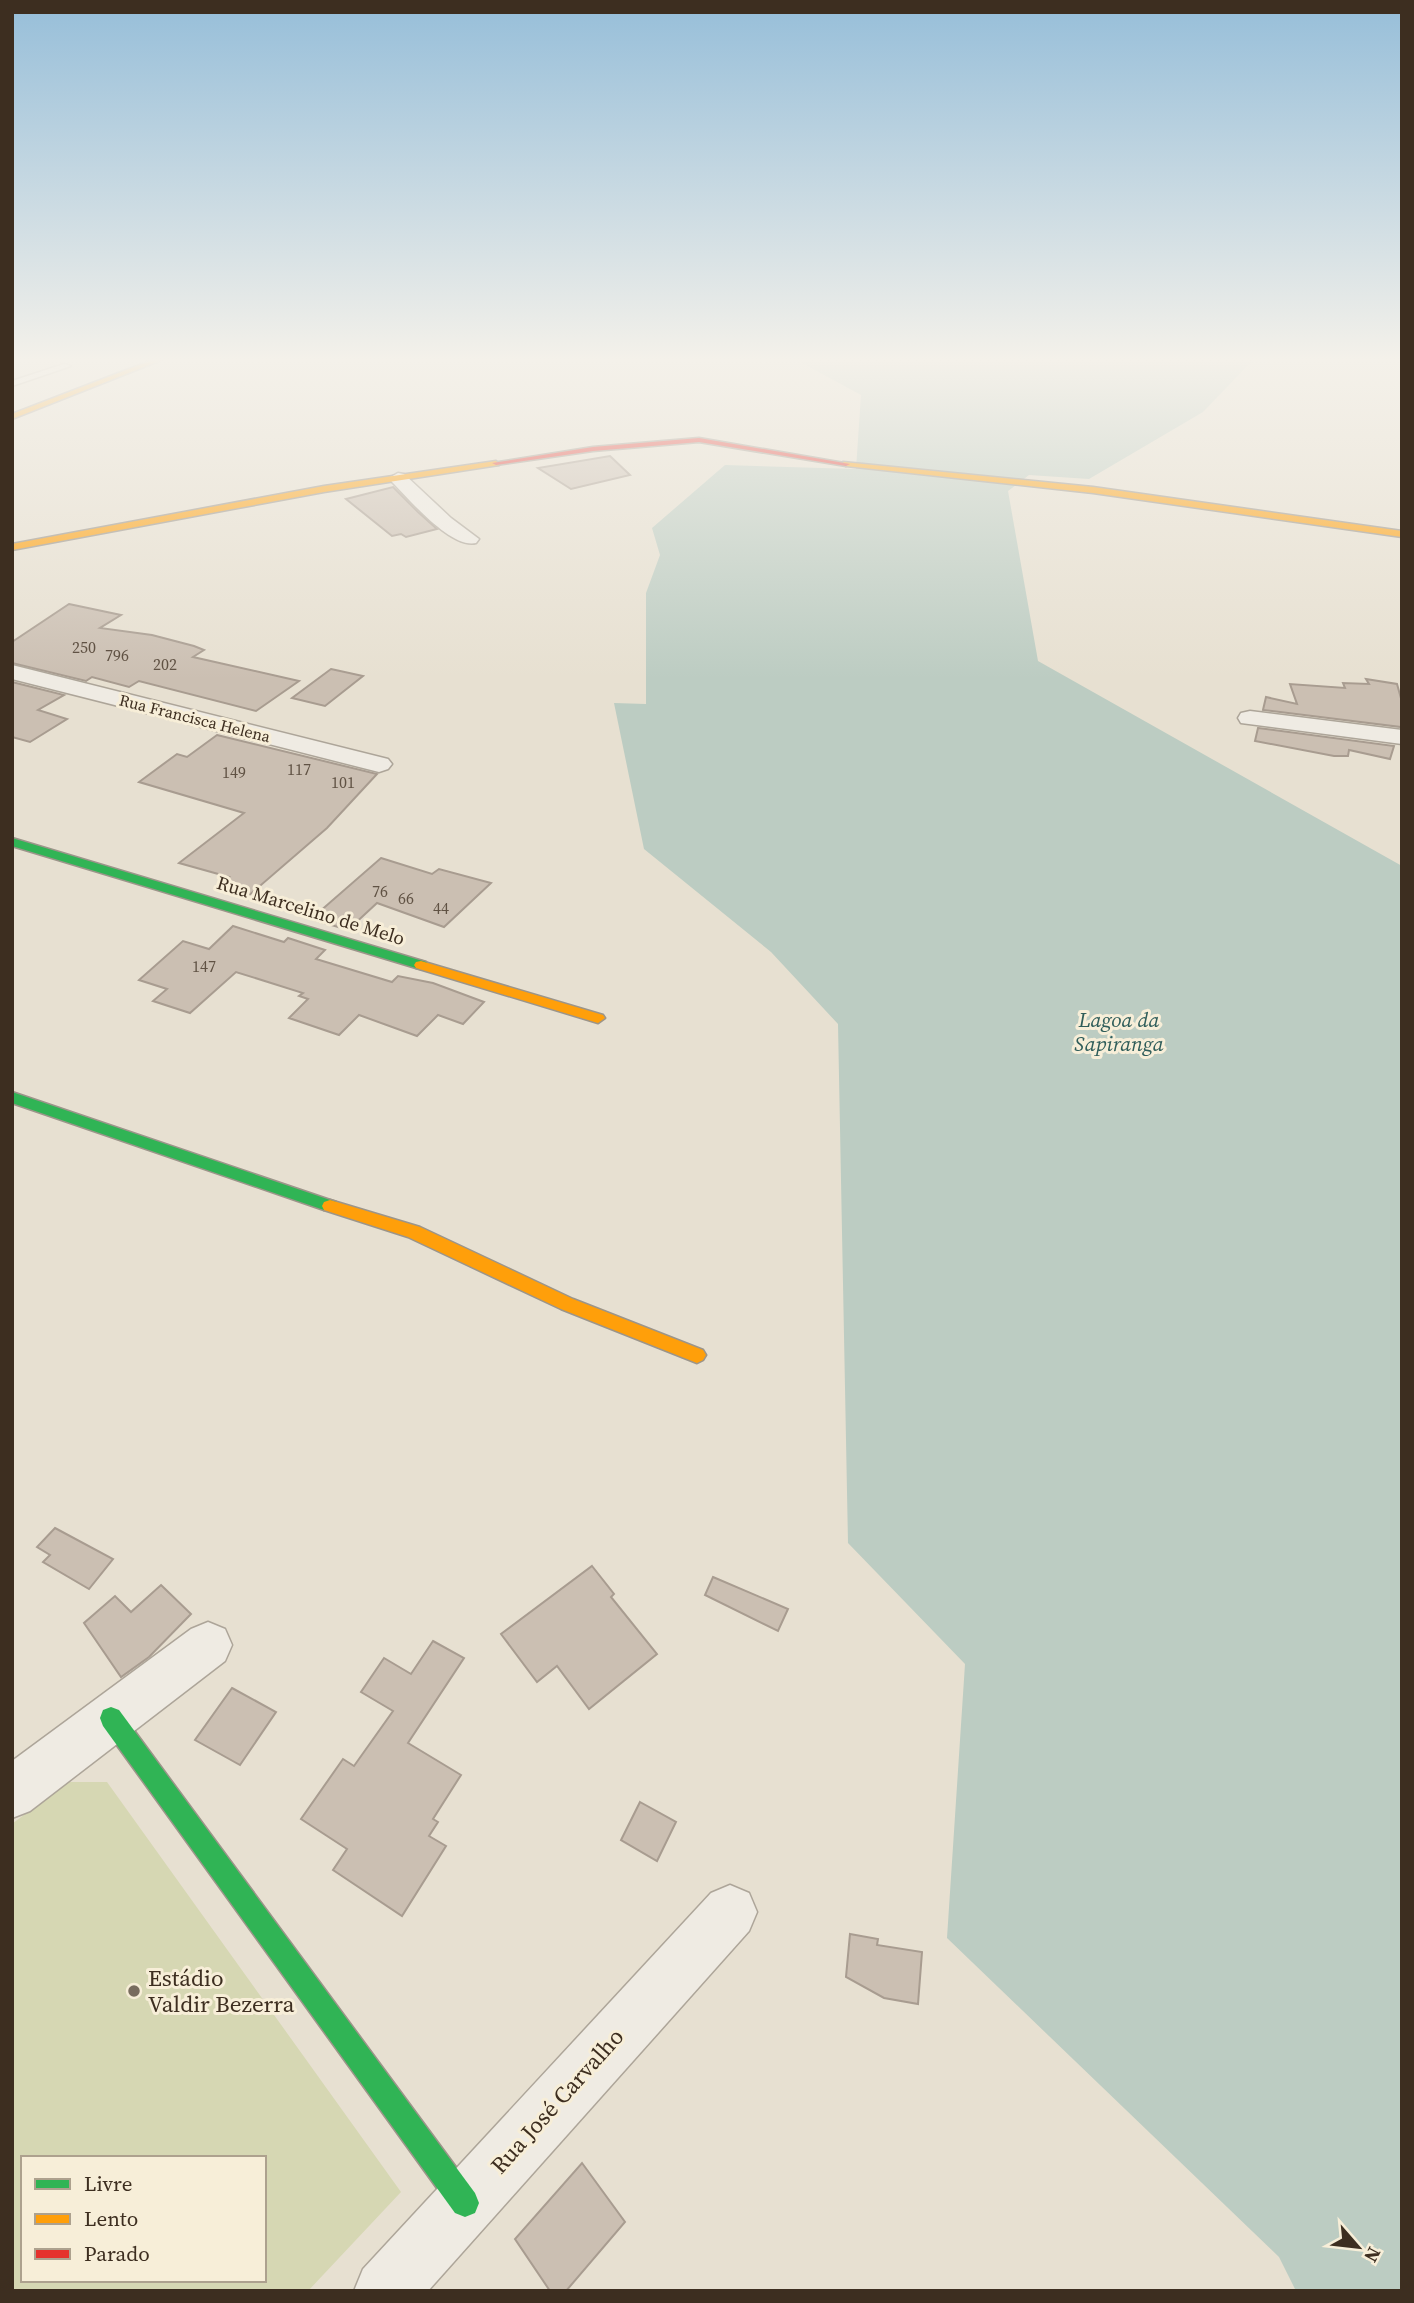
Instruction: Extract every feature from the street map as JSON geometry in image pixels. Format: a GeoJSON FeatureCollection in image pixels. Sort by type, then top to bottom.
{"type":"FeatureCollection","features":[{"type":"Feature","properties":{"kind":"main road"},"geometry":{"type":"LineString","coordinates":[[12,547],[398,478],[489,464]]}},
{"type":"Feature","properties":{"kind":"main road"},"geometry":{"type":"LineString","coordinates":[[852,464],[1038,485],[1402,534]]}},
{"type":"Feature","properties":{"kind":"main road","name":"Rua Marcelino de Melo"},"geometry":{"type":"LineString","coordinates":[[12,842],[598,1018]]}},
{"type":"Feature","properties":{"kind":"main road"},"geometry":{"type":"LineString","coordinates":[[12,1097],[325,1205],[414,1232],[567,1304],[697,1355]]}},
{"type":"Feature","properties":{"kind":"main road"},"geometry":{"type":"LineString","coordinates":[[111,1718],[465,2203]]}},
{"type":"Feature","properties":{"kind":"street"},"geometry":{"type":"LineString","coordinates":[[398,478],[444,522],[469,539]]}},
{"type":"Feature","properties":{"kind":"street","name":"Rua Francisca Helena"},"geometry":{"type":"LineString","coordinates":[[12,672],[379,764]]}},
{"type":"Feature","properties":{"kind":"street"},"geometry":{"type":"LineString","coordinates":[[1250,718],[1402,737]]}},
{"type":"Feature","properties":{"kind":"street"},"geometry":{"type":"LineString","coordinates":[[12,1793],[208,1645]]}},
{"type":"Feature","properties":{"kind":"street","name":"Rua José Carvalho"},"geometry":{"type":"LineString","coordinates":[[385,2291],[730,1912]]}},
{"type":"Feature","properties":{"kind":"green space","name":"Estádio Valdir Bezerra"},"geometry":{"type":"Polygon","coordinates":[[[67,1782],[107,1782],[401,2192],[308,2291],[12,2291],[12,1824],[67,1782]]]}},
{"type":"Feature","properties":{"kind":"water","name":"Lagoa da Sapiranga"},"geometry":{"type":"Polygon","coordinates":[[[856,464],[1114,464],[1089,479],[1029,475],[1008,491],[1038,661],[1402,866],[1402,2291],[1296,2291],[1279,2257],[947,1938],[965,1664],[848,1543],[838,1024],[771,952],[644,849],[614,703],[646,704],[646,593],[660,555],[652,528],[725,465],[856,469],[856,464]]]}},
{"type":"Feature","properties":{"kind":"building"},"geometry":{"type":"Polygon","coordinates":[[[559,464],[619,464],[630,475],[571,489],[538,468],[559,464]]]}},
{"type":"Feature","properties":{"kind":"building"},"geometry":{"type":"Polygon","coordinates":[[[393,487],[437,529],[406,537],[401,534],[392,536],[346,499],[393,487]]]}},
{"type":"Feature","properties":{"kind":"building"},"geometry":{"type":"Polygon","coordinates":[[[69,604],[121,615],[100,628],[152,635],[194,646],[204,650],[193,657],[299,681],[256,711],[139,681],[129,687],[92,677],[86,681],[12,663],[12,642],[69,604]]]}},
{"type":"Feature","properties":{"kind":"building"},"geometry":{"type":"Polygon","coordinates":[[[331,669],[363,676],[325,706],[292,698],[331,669]]]}},
{"type":"Feature","properties":{"kind":"building"},"geometry":{"type":"Polygon","coordinates":[[[1366,679],[1397,684],[1402,702],[1401,727],[1263,710],[1266,697],[1297,704],[1290,684],[1345,688],[1343,683],[1369,684],[1366,679]]]}},
{"type":"Feature","properties":{"kind":"building"},"geometry":{"type":"Polygon","coordinates":[[[12,682],[64,695],[38,710],[67,719],[30,742],[12,737],[12,682]]]}},
{"type":"Feature","properties":{"kind":"building"},"geometry":{"type":"Polygon","coordinates":[[[1258,728],[1394,746],[1390,759],[1349,750],[1348,756],[1334,756],[1255,741],[1258,728]]]}},
{"type":"Feature","properties":{"kind":"building"},"geometry":{"type":"Polygon","coordinates":[[[217,735],[377,774],[327,828],[247,897],[216,888],[229,877],[179,863],[244,813],[139,782],[177,754],[187,757],[217,735]]]}},
{"type":"Feature","properties":{"kind":"building"},"geometry":{"type":"Polygon","coordinates":[[[381,858],[432,874],[439,869],[491,883],[444,927],[377,903],[348,930],[311,919],[381,858]]]}},
{"type":"Feature","properties":{"kind":"building"},"geometry":{"type":"Polygon","coordinates":[[[233,926],[284,942],[288,938],[325,950],[316,959],[392,982],[398,976],[433,983],[484,1002],[463,1024],[438,1015],[417,1036],[359,1015],[339,1035],[289,1018],[308,999],[299,996],[303,993],[236,972],[190,1013],[153,1001],[167,989],[139,980],[183,941],[209,949],[233,926]]]}},
{"type":"Feature","properties":{"kind":"building"},"geometry":{"type":"Polygon","coordinates":[[[55,1528],[113,1559],[89,1589],[43,1562],[50,1555],[37,1547],[55,1528]]]}},
{"type":"Feature","properties":{"kind":"building"},"geometry":{"type":"Polygon","coordinates":[[[592,1566],[614,1594],[611,1597],[657,1654],[589,1709],[557,1666],[537,1682],[501,1634],[592,1566]]]}},
{"type":"Feature","properties":{"kind":"building"},"geometry":{"type":"Polygon","coordinates":[[[713,1577],[788,1609],[778,1631],[705,1595],[713,1577]]]}},
{"type":"Feature","properties":{"kind":"building"},"geometry":{"type":"Polygon","coordinates":[[[161,1585],[191,1614],[149,1657],[121,1677],[84,1623],[115,1596],[131,1612],[161,1585]]]}},
{"type":"Feature","properties":{"kind":"building"},"geometry":{"type":"Polygon","coordinates":[[[433,1641],[464,1658],[408,1743],[461,1775],[433,1819],[438,1822],[429,1836],[446,1846],[402,1916],[333,1870],[347,1849],[301,1819],[343,1759],[354,1766],[393,1711],[361,1692],[384,1658],[411,1674],[433,1641]]]}},
{"type":"Feature","properties":{"kind":"building"},"geometry":{"type":"Polygon","coordinates":[[[232,1688],[276,1712],[240,1765],[195,1740],[232,1688]]]}},
{"type":"Feature","properties":{"kind":"building"},"geometry":{"type":"Polygon","coordinates":[[[640,1802],[676,1822],[657,1861],[621,1840],[640,1802]]]}},
{"type":"Feature","properties":{"kind":"building"},"geometry":{"type":"Polygon","coordinates":[[[850,1934],[878,1939],[877,1945],[922,1952],[918,2004],[884,1998],[846,1977],[850,1934]]]}},
{"type":"Feature","properties":{"kind":"building"},"geometry":{"type":"Polygon","coordinates":[[[582,2163],[625,2222],[566,2291],[550,2291],[515,2239],[582,2163]]]}},
{"type":"Feature","properties":{"kind":"traffic: fast"},"geometry":{"type":"LineString","coordinates":[[12,842],[421,965]]}},
{"type":"Feature","properties":{"kind":"traffic: fast"},"geometry":{"type":"LineString","coordinates":[[12,1097],[330,1206]]}},
{"type":"Feature","properties":{"kind":"traffic: fast"},"geometry":{"type":"LineString","coordinates":[[111,1718],[465,2203]]}},
{"type":"Feature","properties":{"kind":"traffic: slow"},"geometry":{"type":"LineString","coordinates":[[12,547],[324,489],[486,464]]}},
{"type":"Feature","properties":{"kind":"traffic: slow"},"geometry":{"type":"LineString","coordinates":[[850,464],[1093,490],[1402,534]]}},
{"type":"Feature","properties":{"kind":"traffic: slow"},"geometry":{"type":"LineString","coordinates":[[421,965],[598,1018]]}},
{"type":"Feature","properties":{"kind":"traffic: slow"},"geometry":{"type":"LineString","coordinates":[[330,1206],[414,1232],[567,1304],[697,1355]]}},
{"type":"Feature","properties":{"kind":"place","name":"Estádio Valdir Bezerra"},"geometry":{"type":"Point","coordinates":[134,1991]}}]}
